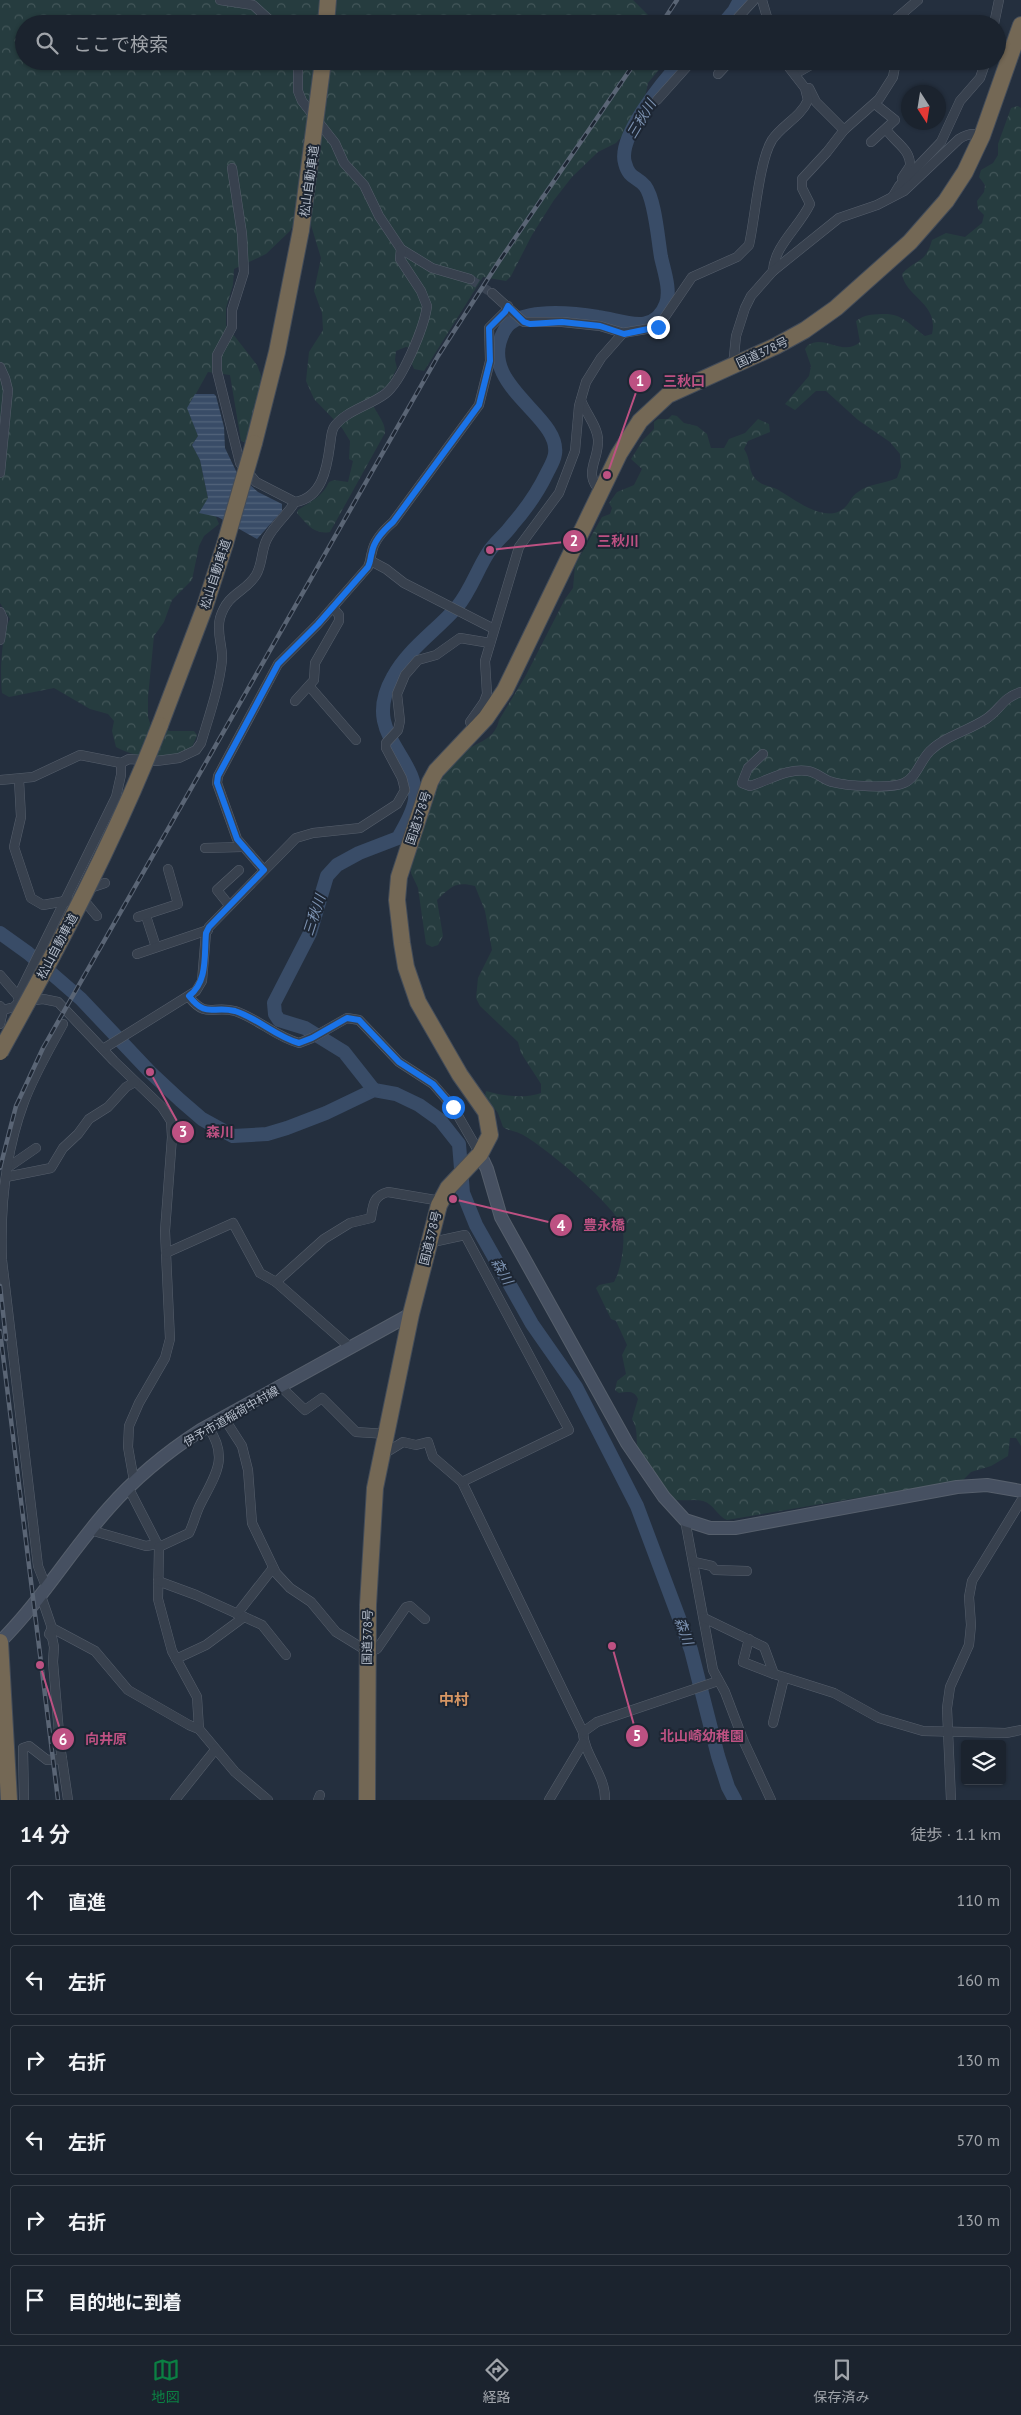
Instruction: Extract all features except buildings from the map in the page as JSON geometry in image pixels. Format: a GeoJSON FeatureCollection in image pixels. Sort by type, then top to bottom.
{"type":"FeatureCollection","features":[{"type":"Feature","properties":{"kind":"highway"},"geometry":{"type":"LineString","coordinates":[[327,15],[328,0]]}},
{"type":"Feature","properties":{"kind":"highway","name":"国道378号"},"geometry":{"type":"LineString","coordinates":[[1006,68],[1021,25]]}},
{"type":"Feature","properties":{"kind":"highway","name":"松山自動車道"},"geometry":{"type":"LineString","coordinates":[[0,1052],[72,918],[141,774],[204,609],[226,544],[277,352],[301,230],[322,70]]}},
{"type":"Feature","properties":{"kind":"highway","name":"国道378号"},"geometry":{"type":"LineString","coordinates":[[367,1800],[367,1651],[370,1547],[375,1488],[428,1243],[444,1194],[476,1159],[490,1134],[486,1112],[460,1075],[415,996],[406,967],[397,900],[403,864],[430,782],[436,771],[474,731],[505,690],[629,436],[653,408],[668,396],[776,346],[820,320],[910,242],[957,185],[982,136],[1005,70]]}},
{"type":"Feature","properties":{"kind":"highway"},"geometry":{"type":"LineString","coordinates":[[0,1642],[9,1800]]}},
{"type":"Feature","properties":{"kind":"street"},"geometry":{"type":"LineString","coordinates":[[220,0],[253,5],[264,15]]}},
{"type":"Feature","properties":{"kind":"street"},"geometry":{"type":"LineString","coordinates":[[740,15],[754,0]]}},
{"type":"Feature","properties":{"kind":"street"},"geometry":{"type":"LineString","coordinates":[[762,0],[766,15]]}},
{"type":"Feature","properties":{"kind":"street"},"geometry":{"type":"LineString","coordinates":[[900,15],[918,0]]}},
{"type":"Feature","properties":{"kind":"street"},"geometry":{"type":"LineString","coordinates":[[996,15],[999,0]]}},
{"type":"Feature","properties":{"kind":"street"},"geometry":{"type":"LineString","coordinates":[[298,70],[298,91],[302,101],[335,143],[344,163],[364,186],[379,216],[401,249],[432,268],[470,279]]}},
{"type":"Feature","properties":{"kind":"street"},"geometry":{"type":"LineString","coordinates":[[658,100],[684,70]]}},
{"type":"Feature","properties":{"kind":"street"},"geometry":{"type":"LineString","coordinates":[[718,74],[722,70]]}},
{"type":"Feature","properties":{"kind":"street"},"geometry":{"type":"LineString","coordinates":[[492,293],[524,322],[562,322],[600,326],[624,334],[658,327],[692,277],[737,257],[748,246],[772,140],[802,112],[808,100],[802,84],[792,70]]}},
{"type":"Feature","properties":{"kind":"street"},"geometry":{"type":"LineString","coordinates":[[795,74],[802,70]]}},
{"type":"Feature","properties":{"kind":"street"},"geometry":{"type":"LineString","coordinates":[[773,271],[774,264],[789,234],[810,204],[802,188],[802,179],[844,130],[875,104],[893,78],[894,70]]}},
{"type":"Feature","properties":{"kind":"street"},"geometry":{"type":"LineString","coordinates":[[899,186],[941,142],[960,101],[980,78],[983,70]]}},
{"type":"Feature","properties":{"kind":"street"},"geometry":{"type":"LineString","coordinates":[[802,84],[808,86],[816,102],[844,130]]}},
{"type":"Feature","properties":{"kind":"street"},"geometry":{"type":"LineString","coordinates":[[871,142],[895,120],[875,104]]}},
{"type":"Feature","properties":{"kind":"street"},"geometry":{"type":"LineString","coordinates":[[886,129],[900,143],[910,163],[891,198]]}},
{"type":"Feature","properties":{"kind":"street"},"geometry":{"type":"LineString","coordinates":[[733,366],[736,336],[745,308],[751,296],[773,271],[839,218],[862,212],[891,198],[911,185],[959,138],[966,134],[982,136]]}},
{"type":"Feature","properties":{"kind":"street"},"geometry":{"type":"LineString","coordinates":[[232,168],[242,234],[244,272],[232,310],[232,327],[217,355],[217,371],[240,463],[256,482],[295,502]]}},
{"type":"Feature","properties":{"kind":"street"},"geometry":{"type":"LineString","coordinates":[[0,780],[19,780],[33,777],[80,755],[121,763],[129,760],[156,761],[179,758],[196,750],[201,743],[219,672],[222,653],[219,630],[226,604],[233,595],[255,577],[269,536],[295,502],[310,496],[324,475],[332,430],[340,419],[392,388],[410,355],[427,306],[421,291],[400,259],[401,249]]}},
{"type":"Feature","properties":{"kind":"street"},"geometry":{"type":"LineString","coordinates":[[264,870],[237,839],[217,783],[218,776],[278,664],[333,608],[371,561],[372,551],[384,530],[393,522],[479,405],[490,361],[489,328],[505,312],[508,306]]}},
{"type":"Feature","properties":{"kind":"street"},"geometry":{"type":"LineString","coordinates":[[474,731],[470,722],[484,702],[487,694],[484,671],[490,643],[519,547],[559,493],[568,471],[578,437],[581,399],[586,382],[601,358],[624,334]]}},
{"type":"Feature","properties":{"kind":"street"},"geometry":{"type":"LineString","coordinates":[[0,367],[6,378],[8,390],[0,473]]}},
{"type":"Feature","properties":{"kind":"street"},"geometry":{"type":"LineString","coordinates":[[581,399],[597,433],[597,450],[592,474],[594,485],[601,492]]}},
{"type":"Feature","properties":{"kind":"street"},"geometry":{"type":"LineString","coordinates":[[371,561],[386,569],[404,583],[448,608],[494,629]]}},
{"type":"Feature","properties":{"kind":"street"},"geometry":{"type":"LineString","coordinates":[[295,702],[314,680],[315,662],[339,621],[339,615],[333,608]]}},
{"type":"Feature","properties":{"kind":"street"},"geometry":{"type":"LineString","coordinates":[[0,612],[4,619],[0,640]]}},
{"type":"Feature","properties":{"kind":"street"},"geometry":{"type":"LineString","coordinates":[[138,954],[208,930],[229,905],[249,888],[296,838],[360,828],[397,804],[405,790],[402,778],[386,748],[386,743],[398,730],[400,720],[397,694],[405,675],[418,660],[436,655],[460,638],[490,643]]}},
{"type":"Feature","properties":{"kind":"street"},"geometry":{"type":"LineString","coordinates":[[310,686],[356,740]]}},
{"type":"Feature","properties":{"kind":"street"},"geometry":{"type":"LineString","coordinates":[[763,754],[744,774],[742,782],[745,785],[757,784],[792,771],[807,771],[830,782],[886,788],[895,786],[910,779],[929,751],[940,743],[986,719],[1006,698],[1021,692]]}},
{"type":"Feature","properties":{"kind":"street"},"geometry":{"type":"LineString","coordinates":[[0,1024],[2,1008],[14,1007],[116,797],[121,775],[121,763]]}},
{"type":"Feature","properties":{"kind":"street"},"geometry":{"type":"LineString","coordinates":[[19,780],[21,817],[14,846],[28,894],[35,902],[43,905],[65,901],[91,887],[105,883]]}},
{"type":"Feature","properties":{"kind":"street"},"geometry":{"type":"LineString","coordinates":[[205,848],[242,847]]}},
{"type":"Feature","properties":{"kind":"street"},"geometry":{"type":"LineString","coordinates":[[156,947],[142,916],[178,904],[168,869]]}},
{"type":"Feature","properties":{"kind":"street"},"geometry":{"type":"LineString","coordinates":[[229,905],[217,890],[239,870]]}},
{"type":"Feature","properties":{"kind":"street"},"geometry":{"type":"LineString","coordinates":[[65,901],[87,904],[97,916]]}},
{"type":"Feature","properties":{"kind":"street"},"geometry":{"type":"LineString","coordinates":[[106,1047],[196,991],[202,981],[208,930]]}},
{"type":"Feature","properties":{"kind":"street"},"geometry":{"type":"LineString","coordinates":[[0,975],[18,999]]}},
{"type":"Feature","properties":{"kind":"street"},"geometry":{"type":"LineString","coordinates":[[189,996],[203,1010],[233,1011],[299,1043],[312,1038],[347,1018],[359,1020],[399,1062],[433,1084],[453,1107],[476,1159],[487,1169],[501,1217],[627,1443],[664,1497],[685,1520],[710,1528],[735,1528],[957,1487],[987,1485],[1021,1491]]}},
{"type":"Feature","properties":{"kind":"street"},"geometry":{"type":"LineString","coordinates":[[18,999],[42,999],[58,1002],[106,1047],[135,1082],[162,1107],[171,1121],[172,1137],[165,1217],[168,1349],[129,1426],[128,1447],[131,1484],[158,1546],[158,1599],[176,1659],[197,1697],[199,1729]]}},
{"type":"Feature","properties":{"kind":"street"},"geometry":{"type":"LineString","coordinates":[[63,1024],[24,1104],[6,1173],[1,1214],[2,1260],[38,1566],[52,1628],[49,1634],[52,1637],[54,1647],[53,1662],[62,1759],[68,1800]]}},
{"type":"Feature","properties":{"kind":"street"},"geometry":{"type":"LineString","coordinates":[[6,1173],[51,1168],[63,1148],[89,1120],[108,1107],[126,1087],[135,1082]]}},
{"type":"Feature","properties":{"kind":"street"},"geometry":{"type":"LineString","coordinates":[[6,1173],[36,1148]]}},
{"type":"Feature","properties":{"kind":"street"},"geometry":{"type":"LineString","coordinates":[[276,1282],[324,1239],[350,1223],[371,1218],[374,1200],[380,1194],[388,1192],[444,1194]]}},
{"type":"Feature","properties":{"kind":"street"},"geometry":{"type":"LineString","coordinates":[[166,1254],[234,1223],[257,1270],[276,1282],[351,1348]]}},
{"type":"Feature","properties":{"kind":"street"},"geometry":{"type":"LineString","coordinates":[[428,1243],[465,1235],[569,1430],[462,1482]]}},
{"type":"Feature","properties":{"kind":"street","name":"伊予市道稲荷中村線"},"geometry":{"type":"LineString","coordinates":[[0,1642],[44,1592],[90,1530],[131,1484],[185,1441],[412,1314]]}},
{"type":"Feature","properties":{"kind":"street"},"geometry":{"type":"LineString","coordinates":[[281,1387],[305,1410],[322,1398],[356,1432],[387,1434]]}},
{"type":"Feature","properties":{"kind":"street"},"geometry":{"type":"LineString","coordinates":[[224,1418],[242,1446],[248,1470],[252,1523],[280,1579],[310,1602],[336,1632],[367,1651],[377,1649],[406,1607],[410,1606],[425,1619]]}},
{"type":"Feature","properties":{"kind":"street"},"geometry":{"type":"LineString","coordinates":[[90,1530],[146,1546],[158,1546],[189,1533],[218,1468],[219,1452],[215,1436],[208,1427]]}},
{"type":"Feature","properties":{"kind":"street"},"geometry":{"type":"LineString","coordinates":[[382,1455],[403,1442],[416,1445],[428,1442],[433,1457],[462,1482],[583,1732],[583,1743],[601,1779],[606,1800]]}},
{"type":"Feature","properties":{"kind":"street"},"geometry":{"type":"LineString","coordinates":[[951,1800],[948,1696],[971,1637],[969,1597],[972,1581],[1021,1501]]}},
{"type":"Feature","properties":{"kind":"street"},"geometry":{"type":"LineString","coordinates":[[685,1520],[713,1670],[725,1692],[744,1742],[772,1800]]}},
{"type":"Feature","properties":{"kind":"street"},"geometry":{"type":"LineString","coordinates":[[694,1562],[712,1566],[715,1570],[747,1571]]}},
{"type":"Feature","properties":{"kind":"street"},"geometry":{"type":"LineString","coordinates":[[176,1659],[206,1646],[240,1615],[273,1568]]}},
{"type":"Feature","properties":{"kind":"street"},"geometry":{"type":"LineString","coordinates":[[158,1581],[196,1595],[262,1625],[286,1655]]}},
{"type":"Feature","properties":{"kind":"street"},"geometry":{"type":"LineString","coordinates":[[704,1618],[764,1647],[774,1674]]}},
{"type":"Feature","properties":{"kind":"street"},"geometry":{"type":"LineString","coordinates":[[52,1628],[95,1651],[128,1690],[199,1729],[235,1772],[268,1800]]}},
{"type":"Feature","properties":{"kind":"street"},"geometry":{"type":"LineString","coordinates":[[749,1639],[743,1662],[784,1678],[834,1693],[879,1718],[892,1723],[923,1731],[1006,1733],[1021,1730]]}},
{"type":"Feature","properties":{"kind":"street"},"geometry":{"type":"LineString","coordinates":[[773,1723],[784,1678]]}},
{"type":"Feature","properties":{"kind":"street"},"geometry":{"type":"LineString","coordinates":[[583,1732],[597,1722],[718,1681]]}},
{"type":"Feature","properties":{"kind":"street"},"geometry":{"type":"LineString","coordinates":[[549,1800],[583,1743]]}},
{"type":"Feature","properties":{"kind":"street"},"geometry":{"type":"LineString","coordinates":[[24,1800],[23,1748],[29,1746],[47,1760],[62,1759]]}},
{"type":"Feature","properties":{"kind":"street"},"geometry":{"type":"LineString","coordinates":[[175,1800],[215,1750]]}},
{"type":"Feature","properties":{"kind":"green space"},"geometry":{"type":"Polygon","coordinates":[[[0,0],[633,0],[648,15],[15,15],[15,70],[659,70],[648,83],[645,97],[625,133],[616,143],[598,152],[572,177],[554,200],[532,235],[511,276],[506,281],[483,277],[424,371],[414,369],[411,362],[416,349],[406,347],[396,351],[395,360],[397,368],[389,384],[371,398],[384,424],[385,433],[330,532],[315,530],[297,513],[298,510],[320,495],[329,482],[334,480],[348,482],[353,461],[349,459],[350,441],[342,428],[314,399],[306,381],[309,352],[323,330],[322,313],[314,291],[321,258],[310,222],[297,218],[290,231],[266,254],[234,269],[233,285],[226,308],[226,325],[257,365],[261,375],[259,396],[247,443],[241,441],[230,375],[208,372],[188,408],[198,436],[192,445],[200,460],[208,498],[219,524],[204,536],[199,546],[192,580],[172,600],[164,622],[154,636],[148,697],[148,717],[151,726],[170,731],[194,731],[197,735],[194,744],[189,750],[179,755],[161,758],[132,754],[116,747],[112,731],[114,721],[108,714],[90,709],[54,688],[9,697],[2,693],[1,666],[3,645],[10,619],[0,603],[0,0]]]}},
{"type":"Feature","properties":{"kind":"green space"},"geometry":{"type":"Polygon","coordinates":[[[1018,106],[1021,108],[1021,1446],[1016,1438],[1010,1438],[1008,1456],[991,1466],[971,1472],[963,1480],[727,1520],[703,1501],[671,1498],[638,1449],[636,1431],[632,1419],[638,1399],[633,1393],[619,1393],[615,1390],[617,1381],[626,1374],[622,1355],[627,1345],[616,1321],[611,1319],[596,1288],[599,1285],[614,1282],[617,1277],[623,1247],[622,1226],[606,1204],[560,1162],[531,1140],[503,1127],[498,1113],[485,1096],[486,1091],[528,1096],[541,1093],[541,1084],[521,1053],[518,1042],[480,1006],[476,998],[478,978],[492,950],[485,911],[475,886],[463,884],[454,886],[437,900],[443,936],[438,945],[432,947],[426,944],[418,888],[411,873],[411,863],[429,806],[441,780],[459,756],[488,738],[496,728],[525,677],[565,599],[573,588],[575,565],[602,517],[610,514],[612,508],[609,503],[617,492],[634,485],[642,469],[631,459],[643,440],[654,429],[654,422],[658,419],[668,419],[672,415],[677,416],[684,423],[697,426],[707,434],[711,448],[724,448],[729,439],[745,433],[758,419],[769,424],[770,432],[748,441],[744,449],[748,456],[752,474],[760,483],[777,489],[810,509],[819,512],[836,513],[843,509],[863,489],[897,478],[901,467],[900,454],[890,442],[858,420],[826,391],[816,391],[795,410],[785,404],[809,376],[811,366],[805,349],[808,345],[814,342],[821,342],[841,347],[854,346],[860,342],[856,321],[863,317],[882,314],[895,315],[905,320],[925,336],[932,334],[933,324],[931,315],[909,289],[902,274],[923,258],[932,240],[946,233],[965,237],[982,223],[984,215],[978,209],[977,201],[984,192],[985,185],[979,177],[981,170],[993,163],[998,155],[998,144],[1011,108],[1018,106]]]}},
{"type":"Feature","properties":{"kind":"water"},"geometry":{"type":"Polygon","coordinates":[[[195,394],[214,394],[216,396],[224,427],[225,448],[237,473],[258,492],[282,504],[282,511],[257,539],[218,517],[199,513],[208,498],[200,460],[192,445],[198,436],[187,408],[195,394]]]}},
{"type":"Feature","properties":{"kind":"waterway","name":"三秋川"},"geometry":{"type":"LineString","coordinates":[[731,15],[740,0]]}},
{"type":"Feature","properties":{"kind":"waterway","name":"三秋川"},"geometry":{"type":"LineString","coordinates":[[374,1090],[344,1052],[305,1028],[279,1020],[275,1014],[274,1003],[310,933],[327,876],[337,865],[359,853],[398,838],[412,810],[415,800],[414,784],[409,770],[387,730],[383,714],[385,697],[393,677],[406,658],[462,601],[488,553],[522,513],[554,459],[553,440],[545,426],[509,383],[501,368],[498,350],[504,331],[511,323],[521,318],[547,313],[575,314],[636,324],[646,323],[654,320],[661,314],[666,304],[668,293],[651,200],[645,186],[629,172],[625,163],[624,152],[628,139],[644,109],[674,70]]}},
{"type":"Feature","properties":{"kind":"waterway","name":"森川"},"geometry":{"type":"LineString","coordinates":[[0,933],[28,953],[81,999],[150,1072],[180,1100],[202,1119],[233,1136],[267,1134],[287,1128],[326,1113],[374,1090],[396,1094],[419,1105],[440,1120],[459,1144],[463,1193],[476,1225],[532,1324],[576,1387],[637,1506],[691,1650],[718,1756],[728,1787],[735,1800]]}},
{"type":"Feature","properties":{"kind":"tunnel"},"geometry":{"type":"LineString","coordinates":[[470,279],[492,293]]}},
{"type":"Feature","properties":{"kind":"railway"},"geometry":{"type":"LineString","coordinates":[[667,15],[677,0]]}},
{"type":"Feature","properties":{"kind":"railway"},"geometry":{"type":"LineString","coordinates":[[0,1168],[16,1106],[43,1048],[438,356],[500,260],[630,70]]}},
{"type":"Feature","properties":{"kind":"railway"},"geometry":{"type":"LineString","coordinates":[[0,1286],[6,1339]]}},
{"type":"Feature","properties":{"kind":"railway"},"geometry":{"type":"LineString","coordinates":[[0,1331],[58,1800]]}},
{"type":"Feature","properties":{"kind":"place","name":"三秋口"},"geometry":{"type":"Point","coordinates":[607,475]}},
{"type":"Feature","properties":{"kind":"place","name":"三秋川"},"geometry":{"type":"Point","coordinates":[490,550]}},
{"type":"Feature","properties":{"kind":"place","name":"森川"},"geometry":{"type":"Point","coordinates":[150,1072]}},
{"type":"Feature","properties":{"kind":"place","name":"豊永橋"},"geometry":{"type":"Point","coordinates":[453,1199]}},
{"type":"Feature","properties":{"kind":"place","name":"北山崎幼稚園"},"geometry":{"type":"Point","coordinates":[612,1646]}},
{"type":"Feature","properties":{"kind":"place","name":"向井原"},"geometry":{"type":"Point","coordinates":[40,1665]}},
{"type":"Feature","properties":{"kind":"district","name":"中村"},"geometry":{"type":"Point","coordinates":[454,1699]}},
{"type":"Feature","properties":{"kind":"route"},"geometry":{"type":"LineString","coordinates":[[453,1107],[433,1084],[399,1062],[359,1020],[347,1018],[312,1038],[299,1043],[239,1013],[203,1010],[189,996],[196,991],[202,981],[206,933],[209,927],[229,905],[249,888],[264,870],[237,839],[217,783],[218,776],[278,664],[333,608],[368,567],[372,551],[384,530],[393,522],[479,405],[490,361],[489,328],[505,312],[508,306],[524,322],[530,324],[562,322],[600,326],[624,334],[658,327]]}}]}
